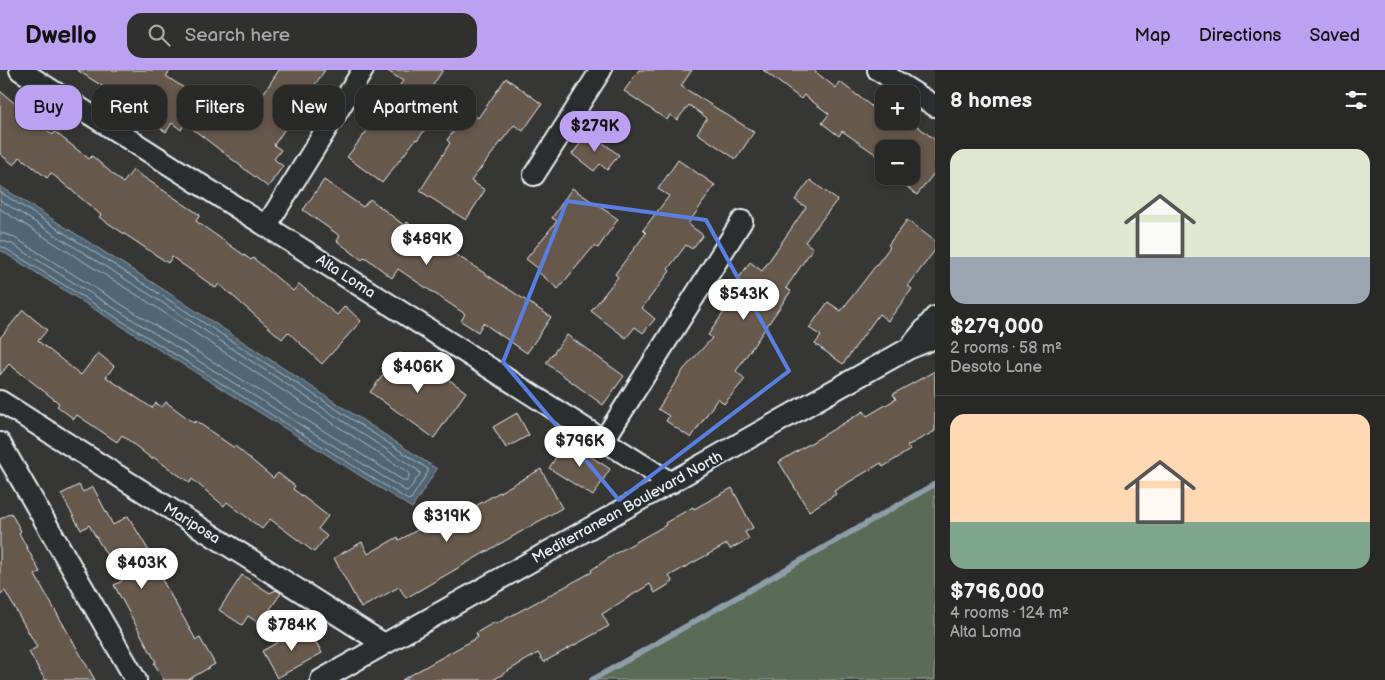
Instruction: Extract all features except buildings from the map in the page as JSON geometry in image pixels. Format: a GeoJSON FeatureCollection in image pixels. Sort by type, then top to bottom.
{"type":"FeatureCollection","features":[{"type":"Feature","properties":{"kind":"street","name":"Alta Loma"},"geometry":{"type":"LineString","coordinates":[[20,70],[671,483]]}},
{"type":"Feature","properties":{"kind":"street"},"geometry":{"type":"LineString","coordinates":[[267,225],[363,70]]}},
{"type":"Feature","properties":{"kind":"street"},"geometry":{"type":"LineString","coordinates":[[534,175],[601,70]]}},
{"type":"Feature","properties":{"kind":"street"},"geometry":{"type":"LineString","coordinates":[[878,70],[935,106]]}},
{"type":"Feature","properties":{"kind":"street"},"geometry":{"type":"LineString","coordinates":[[604,440],[742,221]]}},
{"type":"Feature","properties":{"kind":"street"},"geometry":{"type":"LineString","coordinates":[[908,349],[935,317]]}},
{"type":"Feature","properties":{"kind":"street","name":"Mediterranean Boulevard North"},"geometry":{"type":"LineString","coordinates":[[321,680],[908,349],[935,338]]}},
{"type":"Feature","properties":{"kind":"street","name":"Mariposa"},"geometry":{"type":"LineString","coordinates":[[0,401],[384,644]]}},
{"type":"Feature","properties":{"kind":"street"},"geometry":{"type":"LineString","coordinates":[[0,443],[136,680]]}},
{"type":"Feature","properties":{"kind":"highlighted area"},"geometry":{"type":"Polygon","coordinates":[[[567,201],[706,220],[789,371],[619,500],[503,362],[567,201]]]}},
{"type":"Feature","properties":{"kind":"green space"},"geometry":{"type":"Polygon","coordinates":[[[935,485],[935,680],[594,680],[935,485]]]}},
{"type":"Feature","properties":{"kind":"water"},"geometry":{"type":"Polygon","coordinates":[[[0,186],[158,286],[437,469],[412,508],[0,250],[0,186]]]}},
{"type":"Feature","properties":{"kind":"waterway"},"geometry":{"type":"LineString","coordinates":[[592,680],[935,484]]}}]}
